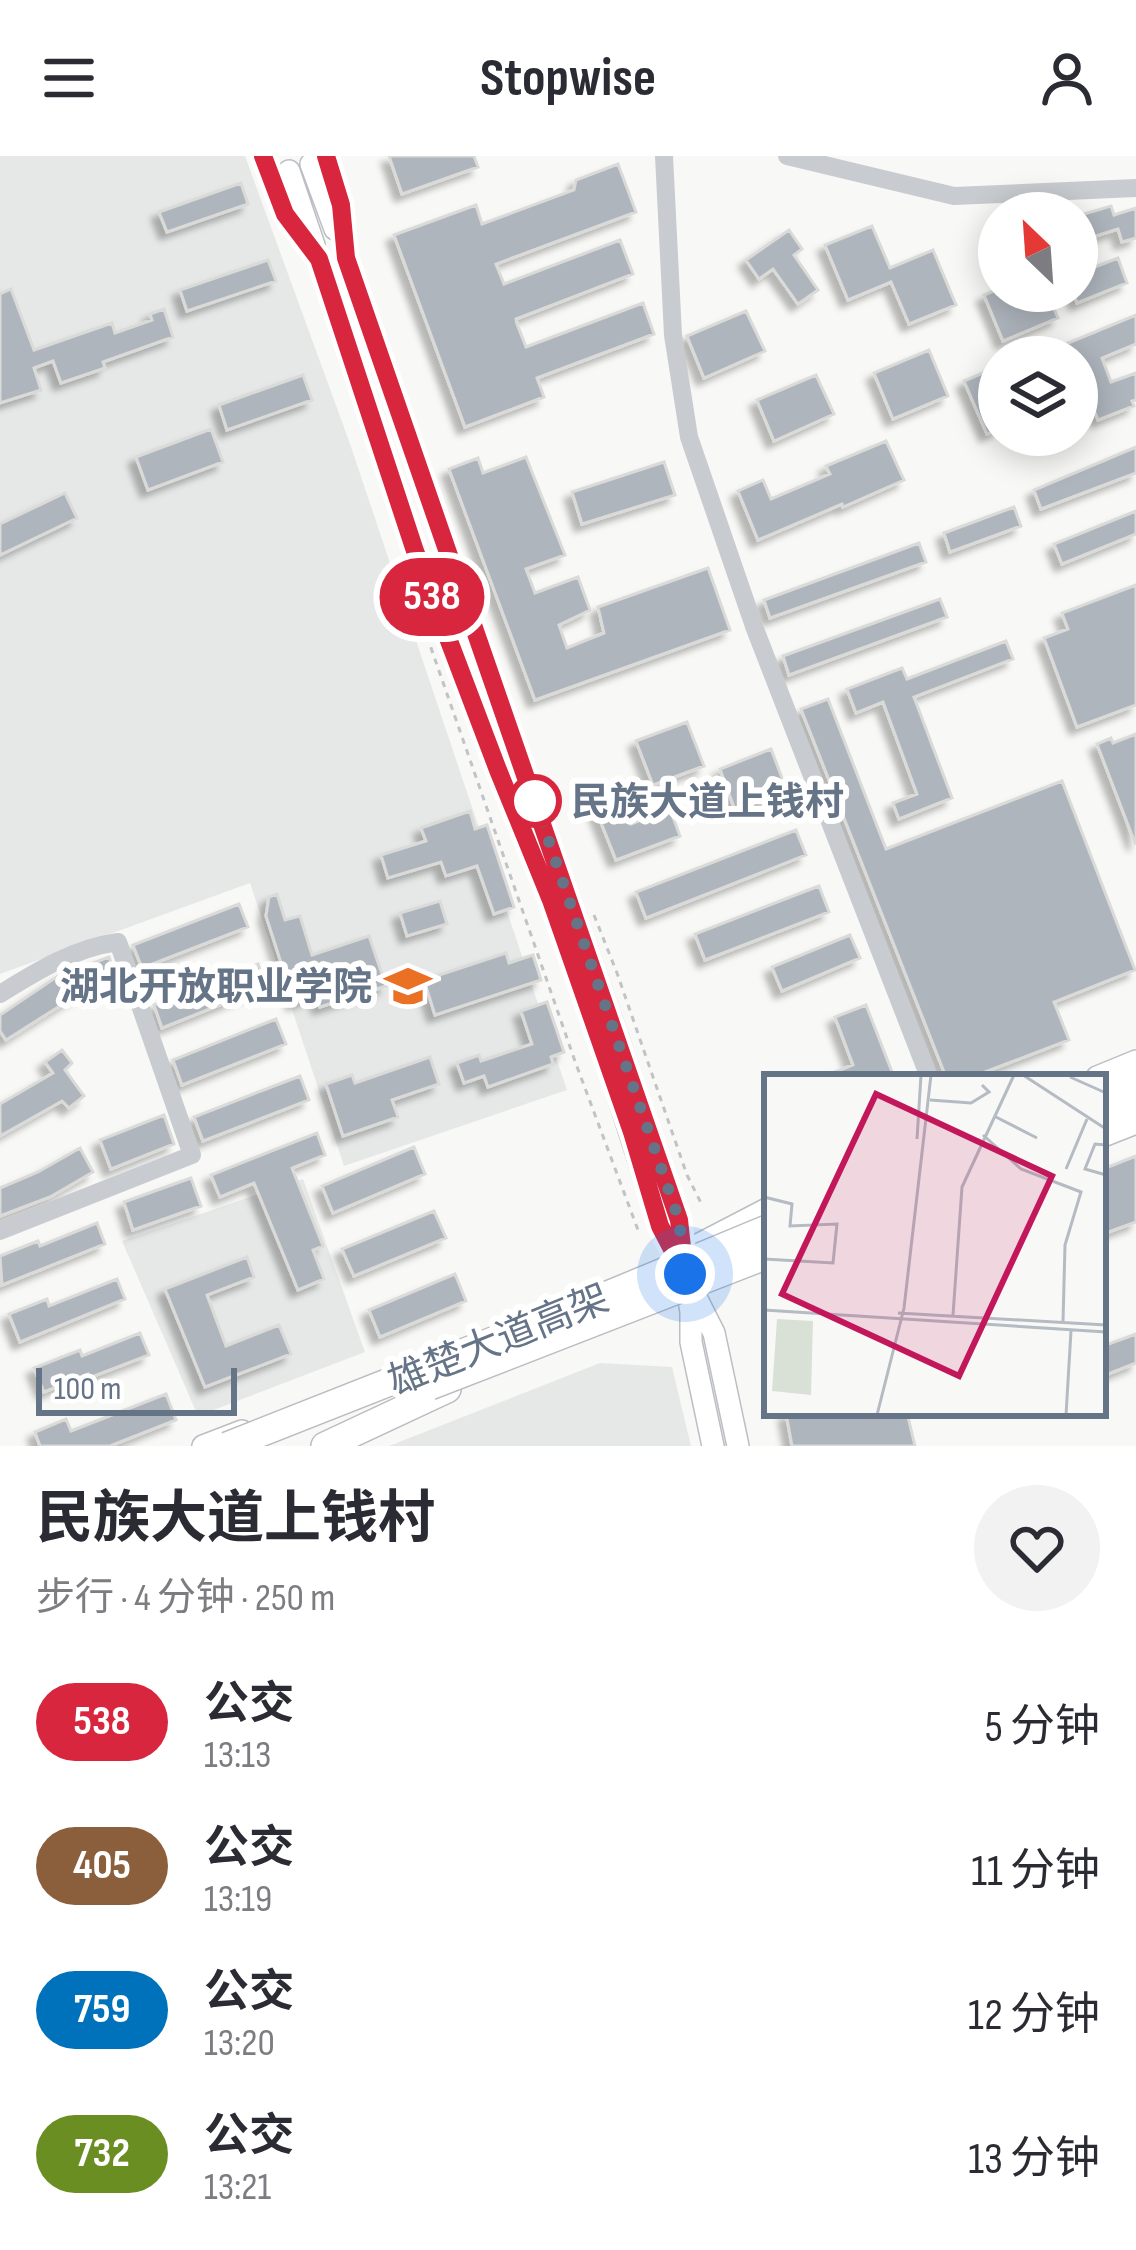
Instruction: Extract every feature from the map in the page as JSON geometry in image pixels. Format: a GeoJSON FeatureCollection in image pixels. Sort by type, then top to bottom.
{"type":"FeatureCollection","features":[{"type":"Feature","properties":{"kind":"highway"},"geometry":{"type":"LineString","coordinates":[[1106,1095],[1136,1083]]}},
{"type":"Feature","properties":{"kind":"highway"},"geometry":{"type":"LineString","coordinates":[[1106,1119],[1136,1108]]}},
{"type":"Feature","properties":{"kind":"highway","name":"雄楚大道高架"},"geometry":{"type":"LineString","coordinates":[[227,1446],[764,1230]]}},
{"type":"Feature","properties":{"kind":"highway","name":"雄楚大道高架"},"geometry":{"type":"LineString","coordinates":[[275,1446],[764,1256]]}},
{"type":"Feature","properties":{"kind":"highway"},"geometry":{"type":"LineString","coordinates":[[326,1446],[447,1389]]}},
{"type":"Feature","properties":{"kind":"main road"},"geometry":{"type":"LineString","coordinates":[[263,156],[285,214],[319,259]]}},
{"type":"Feature","properties":{"kind":"main road"},"geometry":{"type":"LineString","coordinates":[[309,164],[319,259],[415,551],[551,900],[660,1226],[714,1333],[738,1446]]}},
{"type":"Feature","properties":{"kind":"main road"},"geometry":{"type":"LineString","coordinates":[[309,164],[341,205],[346,258],[679,1220],[692,1312],[691,1342],[713,1446]]}},
{"type":"Feature","properties":{"kind":"main road"},"geometry":{"type":"LineString","coordinates":[[1104,1074],[1136,1061]]}},
{"type":"Feature","properties":{"kind":"main road"},"geometry":{"type":"LineString","coordinates":[[1106,1135],[1136,1123]]}},
{"type":"Feature","properties":{"kind":"main road"},"geometry":{"type":"LineString","coordinates":[[303,1446],[447,1389],[685,1273],[764,1211]]}},
{"type":"Feature","properties":{"kind":"main road"},"geometry":{"type":"LineString","coordinates":[[203,1446],[685,1273],[764,1269]]}},
{"type":"Feature","properties":{"kind":"street"},"geometry":{"type":"LineString","coordinates":[[664,156],[673,335],[689,436],[755,629],[927,1074]]}},
{"type":"Feature","properties":{"kind":"street"},"geometry":{"type":"LineString","coordinates":[[787,156],[954,196],[1136,188]]}},
{"type":"Feature","properties":{"kind":"street"},"geometry":{"type":"LineString","coordinates":[[0,994],[50,963],[118,942],[192,1155],[0,1231]]}},
{"type":"Feature","properties":{"kind":"street"},"geometry":{"type":"LineString","coordinates":[[1106,1105],[1136,1093]]}},
{"type":"Feature","properties":{"kind":"street"},"geometry":{"type":"LineString","coordinates":[[250,1446],[764,1242]]}},
{"type":"Feature","properties":{"kind":"path"},"geometry":{"type":"LineString","coordinates":[[412,593],[638,1230]]}},
{"type":"Feature","properties":{"kind":"shaded area"},"geometry":{"type":"Polygon","coordinates":[[[0,156],[245,156],[349,441],[567,1090],[344,1166],[250,883],[0,974],[0,156]]]}},
{"type":"Feature","properties":{"kind":"shaded area"},"geometry":{"type":"Polygon","coordinates":[[[303,1179],[365,1352],[198,1416],[122,1241],[303,1179]]]}},
{"type":"Feature","properties":{"kind":"shaded area"},"geometry":{"type":"Polygon","coordinates":[[[600,1363],[672,1367],[691,1446],[389,1446],[600,1363]]]}},
{"type":"Feature","properties":{"kind":"building"},"geometry":{"type":"Polygon","coordinates":[[[389,156],[474,156],[478,167],[402,194],[389,156]]]}},
{"type":"Feature","properties":{"kind":"building"},"geometry":{"type":"Polygon","coordinates":[[[618,164],[636,212],[496,264],[504,284],[620,240],[633,274],[516,319],[517,324],[526,347],[643,303],[654,334],[537,378],[544,397],[465,427],[394,235],[476,205],[482,224],[574,190],[576,180],[618,164]]]}},
{"type":"Feature","properties":{"kind":"building"},"geometry":{"type":"Polygon","coordinates":[[[241,183],[248,204],[167,232],[159,212],[241,183]]]}},
{"type":"Feature","properties":{"kind":"building"},"geometry":{"type":"Polygon","coordinates":[[[1111,206],[1114,215],[1136,208],[1136,238],[1122,242],[1118,229],[1098,235],[1098,210],[1111,206]]]}},
{"type":"Feature","properties":{"kind":"building"},"geometry":{"type":"Polygon","coordinates":[[[872,226],[890,268],[933,250],[956,305],[909,324],[891,282],[848,300],[825,245],[872,226]]]}},
{"type":"Feature","properties":{"kind":"building"},"geometry":{"type":"Polygon","coordinates":[[[789,230],[802,249],[794,255],[818,290],[798,304],[773,269],[759,279],[746,260],[789,230]]]}},
{"type":"Feature","properties":{"kind":"building"},"geometry":{"type":"Polygon","coordinates":[[[1118,258],[1127,283],[1098,295],[1098,266],[1118,258]]]}},
{"type":"Feature","properties":{"kind":"building"},"geometry":{"type":"Polygon","coordinates":[[[268,260],[276,281],[187,311],[180,290],[268,260]]]}},
{"type":"Feature","properties":{"kind":"building"},"geometry":{"type":"Polygon","coordinates":[[[11,289],[34,350],[112,323],[115,333],[152,320],[150,314],[164,309],[173,337],[61,383],[53,361],[34,368],[41,390],[0,403],[0,294],[11,289]]]}},
{"type":"Feature","properties":{"kind":"building"},"geometry":{"type":"Polygon","coordinates":[[[746,311],[765,351],[704,378],[687,336],[746,311]]]}},
{"type":"Feature","properties":{"kind":"building"},"geometry":{"type":"Polygon","coordinates":[[[991,312],[1055,312],[1058,318],[1015,336],[1001,336],[991,312]]]}},
{"type":"Feature","properties":{"kind":"building"},"geometry":{"type":"Polygon","coordinates":[[[1136,315],[1136,344],[1102,358],[1111,382],[1136,373],[1134,406],[1098,420],[1098,336],[1085,336],[1136,315]]]}},
{"type":"Feature","properties":{"kind":"building"},"geometry":{"type":"Polygon","coordinates":[[[929,350],[948,396],[893,419],[874,373],[929,350]]]}},
{"type":"Feature","properties":{"kind":"building"},"geometry":{"type":"Polygon","coordinates":[[[303,375],[312,400],[227,430],[219,405],[303,375]]]}},
{"type":"Feature","properties":{"kind":"building"},"geometry":{"type":"Polygon","coordinates":[[[816,375],[834,414],[774,441],[757,400],[816,375]]]}},
{"type":"Feature","properties":{"kind":"building"},"geometry":{"type":"Polygon","coordinates":[[[978,375],[978,413],[964,381],[978,375]]]}},
{"type":"Feature","properties":{"kind":"building"},"geometry":{"type":"Polygon","coordinates":[[[211,429],[223,462],[148,490],[136,457],[211,429]]]}},
{"type":"Feature","properties":{"kind":"building"},"geometry":{"type":"Polygon","coordinates":[[[886,441],[904,480],[758,540],[738,491],[763,480],[771,499],[830,474],[826,466],[886,441]]]}},
{"type":"Feature","properties":{"kind":"building"},"geometry":{"type":"Polygon","coordinates":[[[1136,447],[1136,473],[1041,509],[1034,490],[1136,447]]]}},
{"type":"Feature","properties":{"kind":"building"},"geometry":{"type":"Polygon","coordinates":[[[526,457],[565,555],[526,569],[535,593],[578,577],[590,610],[559,625],[567,648],[604,633],[598,607],[708,568],[730,630],[535,700],[449,469],[478,458],[483,473],[526,457]]]}},
{"type":"Feature","properties":{"kind":"building"},"geometry":{"type":"Polygon","coordinates":[[[664,462],[675,495],[582,524],[572,492],[664,462]]]}},
{"type":"Feature","properties":{"kind":"building"},"geometry":{"type":"Polygon","coordinates":[[[65,493],[77,518],[0,555],[0,524],[65,493]]]}},
{"type":"Feature","properties":{"kind":"building"},"geometry":{"type":"Polygon","coordinates":[[[1014,507],[1021,526],[950,552],[944,533],[1014,507]]]}},
{"type":"Feature","properties":{"kind":"building"},"geometry":{"type":"Polygon","coordinates":[[[1136,511],[1136,534],[1062,564],[1054,544],[1136,511]]]}},
{"type":"Feature","properties":{"kind":"building"},"geometry":{"type":"Polygon","coordinates":[[[919,543],[926,562],[770,618],[764,600],[919,543]]]}},
{"type":"Feature","properties":{"kind":"building"},"geometry":{"type":"Polygon","coordinates":[[[1136,585],[1136,705],[1077,727],[1044,638],[1068,629],[1062,613],[1136,585]]]}},
{"type":"Feature","properties":{"kind":"building"},"geometry":{"type":"Polygon","coordinates":[[[940,599],[947,617],[789,675],[783,656],[940,599]]]}},
{"type":"Feature","properties":{"kind":"building"},"geometry":{"type":"Polygon","coordinates":[[[1006,641],[1013,659],[914,697],[952,798],[899,819],[893,803],[917,794],[883,702],[856,713],[847,689],[902,668],[907,679],[1006,641]]]}},
{"type":"Feature","properties":{"kind":"building"},"geometry":{"type":"Polygon","coordinates":[[[828,699],[886,849],[1062,781],[1135,970],[1054,1002],[1069,1040],[980,1074],[945,1074],[801,709],[828,699]]]}},
{"type":"Feature","properties":{"kind":"building"},"geometry":{"type":"Polygon","coordinates":[[[687,722],[704,766],[653,785],[636,741],[687,722]]]}},
{"type":"Feature","properties":{"kind":"building"},"geometry":{"type":"Polygon","coordinates":[[[1136,734],[1136,842],[1135,843],[1097,744],[1136,734]]]}},
{"type":"Feature","properties":{"kind":"building"},"geometry":{"type":"Polygon","coordinates":[[[771,749],[787,791],[735,810],[720,769],[771,749]]]}},
{"type":"Feature","properties":{"kind":"building"},"geometry":{"type":"Polygon","coordinates":[[[622,800],[631,824],[670,809],[680,836],[616,860],[596,810],[622,800]]]}},
{"type":"Feature","properties":{"kind":"building"},"geometry":{"type":"Polygon","coordinates":[[[470,811],[475,829],[487,825],[514,907],[494,914],[477,866],[446,876],[441,862],[388,878],[381,855],[426,841],[421,828],[470,811]]]}},
{"type":"Feature","properties":{"kind":"building"},"geometry":{"type":"Polygon","coordinates":[[[796,830],[806,855],[646,918],[636,892],[796,830]]]}},
{"type":"Feature","properties":{"kind":"building"},"geometry":{"type":"Polygon","coordinates":[[[819,886],[829,912],[705,960],[695,934],[819,886]]]}},
{"type":"Feature","properties":{"kind":"building"},"geometry":{"type":"Polygon","coordinates":[[[277,894],[285,920],[300,916],[312,955],[369,936],[386,986],[320,1007],[316,995],[294,1003],[266,916],[269,897],[277,894]]]}},
{"type":"Feature","properties":{"kind":"building"},"geometry":{"type":"Polygon","coordinates":[[[440,901],[447,924],[407,936],[400,913],[440,901]]]}},
{"type":"Feature","properties":{"kind":"building"},"geometry":{"type":"Polygon","coordinates":[[[239,904],[248,927],[142,968],[133,945],[239,904]]]}},
{"type":"Feature","properties":{"kind":"building"},"geometry":{"type":"Polygon","coordinates":[[[850,935],[860,958],[782,991],[772,967],[850,935]]]}},
{"type":"Feature","properties":{"kind":"building"},"geometry":{"type":"Polygon","coordinates":[[[506,953],[509,963],[533,955],[541,980],[435,1015],[424,980],[506,953]]]}},
{"type":"Feature","properties":{"kind":"building"},"geometry":{"type":"Polygon","coordinates":[[[109,957],[115,975],[6,1040],[0,1031],[0,1015],[58,976],[109,957]]]}},
{"type":"Feature","properties":{"kind":"building"},"geometry":{"type":"Polygon","coordinates":[[[258,964],[267,986],[162,1028],[154,1005],[258,964]]]}},
{"type":"Feature","properties":{"kind":"building"},"geometry":{"type":"Polygon","coordinates":[[[547,1002],[564,1052],[551,1057],[553,1064],[488,1087],[484,1076],[464,1083],[457,1063],[479,1055],[481,1061],[532,1044],[521,1011],[547,1002]]]}},
{"type":"Feature","properties":{"kind":"building"},"geometry":{"type":"Polygon","coordinates":[[[866,1005],[893,1074],[830,1074],[853,1065],[835,1017],[866,1005]]]}},
{"type":"Feature","properties":{"kind":"building"},"geometry":{"type":"Polygon","coordinates":[[[276,1019],[286,1044],[182,1085],[173,1060],[276,1019]]]}},
{"type":"Feature","properties":{"kind":"building"},"geometry":{"type":"Polygon","coordinates":[[[62,1050],[72,1063],[65,1070],[84,1096],[69,1108],[62,1101],[0,1136],[0,1104],[53,1073],[45,1062],[62,1050]]]}},
{"type":"Feature","properties":{"kind":"building"},"geometry":{"type":"Polygon","coordinates":[[[430,1057],[439,1084],[392,1100],[398,1117],[343,1136],[326,1084],[352,1075],[355,1083],[430,1057]]]}},
{"type":"Feature","properties":{"kind":"building"},"geometry":{"type":"Polygon","coordinates":[[[300,1076],[309,1100],[203,1141],[194,1117],[300,1076]]]}},
{"type":"Feature","properties":{"kind":"building"},"geometry":{"type":"Polygon","coordinates":[[[164,1115],[174,1144],[111,1169],[100,1140],[164,1115]]]}},
{"type":"Feature","properties":{"kind":"building"},"geometry":{"type":"Polygon","coordinates":[[[317,1133],[325,1155],[292,1168],[323,1246],[313,1250],[324,1279],[298,1290],[254,1183],[220,1197],[211,1175],[317,1133]]]}},
{"type":"Feature","properties":{"kind":"building"},"geometry":{"type":"Polygon","coordinates":[[[414,1147],[425,1174],[333,1213],[322,1186],[414,1147]]]}},
{"type":"Feature","properties":{"kind":"building"},"geometry":{"type":"Polygon","coordinates":[[[80,1148],[93,1172],[50,1197],[0,1216],[0,1188],[80,1148]]]}},
{"type":"Feature","properties":{"kind":"building"},"geometry":{"type":"Polygon","coordinates":[[[1136,1156],[1136,1222],[1106,1233],[1106,1168],[1136,1156]]]}},
{"type":"Feature","properties":{"kind":"building"},"geometry":{"type":"Polygon","coordinates":[[[191,1178],[201,1206],[133,1230],[124,1202],[191,1178]]]}},
{"type":"Feature","properties":{"kind":"building"},"geometry":{"type":"Polygon","coordinates":[[[434,1211],[446,1238],[354,1276],[342,1249],[434,1211]]]}},
{"type":"Feature","properties":{"kind":"building"},"geometry":{"type":"Polygon","coordinates":[[[97,1223],[105,1244],[2,1285],[0,1256],[97,1223]]]}},
{"type":"Feature","properties":{"kind":"building"},"geometry":{"type":"Polygon","coordinates":[[[247,1257],[254,1277],[207,1295],[226,1346],[279,1325],[291,1354],[205,1387],[165,1289],[247,1257]]]}},
{"type":"Feature","properties":{"kind":"building"},"geometry":{"type":"Polygon","coordinates":[[[455,1274],[466,1301],[380,1337],[369,1310],[455,1274]]]}},
{"type":"Feature","properties":{"kind":"building"},"geometry":{"type":"Polygon","coordinates":[[[117,1279],[125,1299],[20,1342],[9,1314],[47,1299],[49,1306],[117,1279]]]}},
{"type":"Feature","properties":{"kind":"building"},"geometry":{"type":"Polygon","coordinates":[[[140,1333],[149,1355],[44,1392],[34,1368],[80,1350],[82,1356],[140,1333]]]}},
{"type":"Feature","properties":{"kind":"building"},"geometry":{"type":"Polygon","coordinates":[[[1136,1334],[1136,1363],[1106,1375],[1106,1345],[1136,1334]]]}},
{"type":"Feature","properties":{"kind":"building"},"geometry":{"type":"Polygon","coordinates":[[[166,1394],[176,1420],[110,1446],[40,1446],[35,1432],[66,1419],[71,1431],[166,1394]]]}},
{"type":"Feature","properties":{"kind":"building"},"geometry":{"type":"Polygon","coordinates":[[[787,1416],[908,1416],[915,1446],[792,1446],[787,1416]]]}},
{"type":"Feature","properties":{"kind":"bus line","name":"538"},"geometry":{"type":"LineString","coordinates":[[263,156],[285,214],[319,259],[415,551],[551,900],[660,1226],[685,1274],[679,1220],[346,258],[341,205],[326,156]]}},
{"type":"Feature","properties":{"kind":"place","name":"民族大道上钱村"},"geometry":{"type":"Point","coordinates":[535,801]}},
{"type":"Feature","properties":{"kind":"place","name":"湖北开放职业学院"},"geometry":{"type":"Point","coordinates":[408,986]}},
{"type":"Feature","properties":{"kind":"route"},"geometry":{"type":"LineString","coordinates":[[535,801],[679,1220],[685,1274]]}}]}
